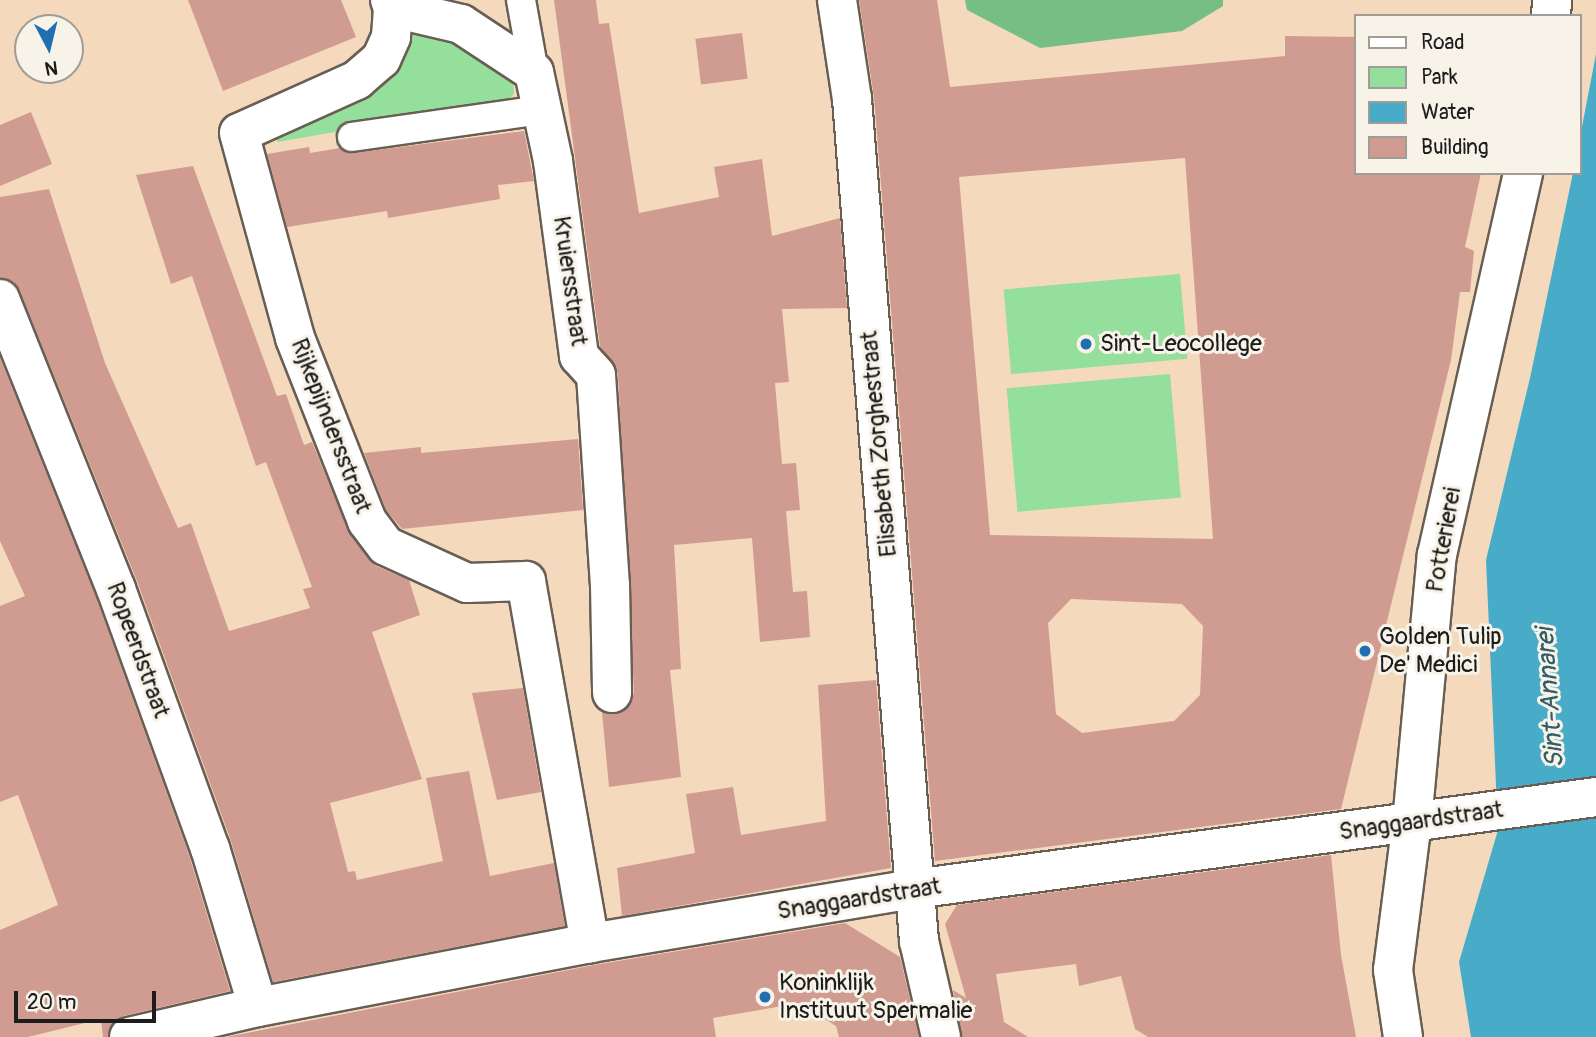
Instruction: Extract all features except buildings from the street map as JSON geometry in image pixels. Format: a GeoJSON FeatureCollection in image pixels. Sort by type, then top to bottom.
{"type":"FeatureCollection","features":[{"type":"Feature","properties":{"kind":"street","name":"Elisabeth Zorghestraat"},"geometry":{"type":"LineString","coordinates":[[837,0],[853,113],[919,940],[941,1037]]}},
{"type":"Feature","properties":{"kind":"street"},"geometry":{"type":"LineString","coordinates":[[392,4],[461,24],[534,72]]}},
{"type":"Feature","properties":{"kind":"street","name":"Rijkepijndersstraat"},"geometry":{"type":"LineString","coordinates":[[392,4],[391,37],[381,60],[357,80],[239,133],[295,338],[367,521],[386,546],[467,583],[526,581],[590,943]]}},
{"type":"Feature","properties":{"kind":"street","name":"Kruiersstraat"},"geometry":{"type":"LineString","coordinates":[[534,72],[554,160],[579,356],[596,375],[610,585],[612,693]]}},
{"type":"Feature","properties":{"kind":"street","name":"Potterierei"},"geometry":{"type":"LineString","coordinates":[[1403,1037],[1393,970],[1412,822],[1437,555],[1523,175]]}},
{"type":"Feature","properties":{"kind":"street","name":"Ropeerdstraat"},"geometry":{"type":"LineString","coordinates":[[0,299],[120,601],[210,848],[258,1007]]}},
{"type":"Feature","properties":{"kind":"street","name":"Snaggaardstraat"},"geometry":{"type":"LineString","coordinates":[[129,1037],[258,1007],[590,943],[915,889],[1596,797]]}},
{"type":"Feature","properties":{"kind":"lane"},"geometry":{"type":"LineString","coordinates":[[521,0],[534,72]]}},
{"type":"Feature","properties":{"kind":"lane"},"geometry":{"type":"LineString","coordinates":[[352,137],[542,110]]}},
{"type":"Feature","properties":{"kind":"green space"},"geometry":{"type":"Polygon","coordinates":[[[965,0],[1223,0],[1223,6],[1182,31],[1040,48],[967,10],[965,0]]]}},
{"type":"Feature","properties":{"kind":"green space"},"geometry":{"type":"Polygon","coordinates":[[[409,34],[467,43],[513,79],[514,93],[509,101],[278,142],[275,137],[291,127],[358,101],[406,57],[409,34]]]}},
{"type":"Feature","properties":{"kind":"green space"},"geometry":{"type":"Polygon","coordinates":[[[1180,274],[1187,359],[1011,374],[1004,289],[1180,274]]]}},
{"type":"Feature","properties":{"kind":"green space"},"geometry":{"type":"Polygon","coordinates":[[[1170,374],[1181,498],[1017,512],[1007,388],[1170,374]]]}},
{"type":"Feature","properties":{"kind":"water","name":"Sint-Annarei"},"geometry":{"type":"Polygon","coordinates":[[[1596,54],[1596,1037],[1471,1037],[1459,962],[1498,830],[1486,560],[1530,378],[1573,175],[1582,175],[1582,127],[1596,54]]]}},
{"type":"Feature","properties":{"kind":"place","name":"Sint-Leocollege"},"geometry":{"type":"Point","coordinates":[1086,344]}},
{"type":"Feature","properties":{"kind":"place","name":"Golden Tulip De' Medici"},"geometry":{"type":"Point","coordinates":[1365,651]}},
{"type":"Feature","properties":{"kind":"place","name":"Koninklijk Instituut Spermalie"},"geometry":{"type":"Point","coordinates":[765,997]}}]}
